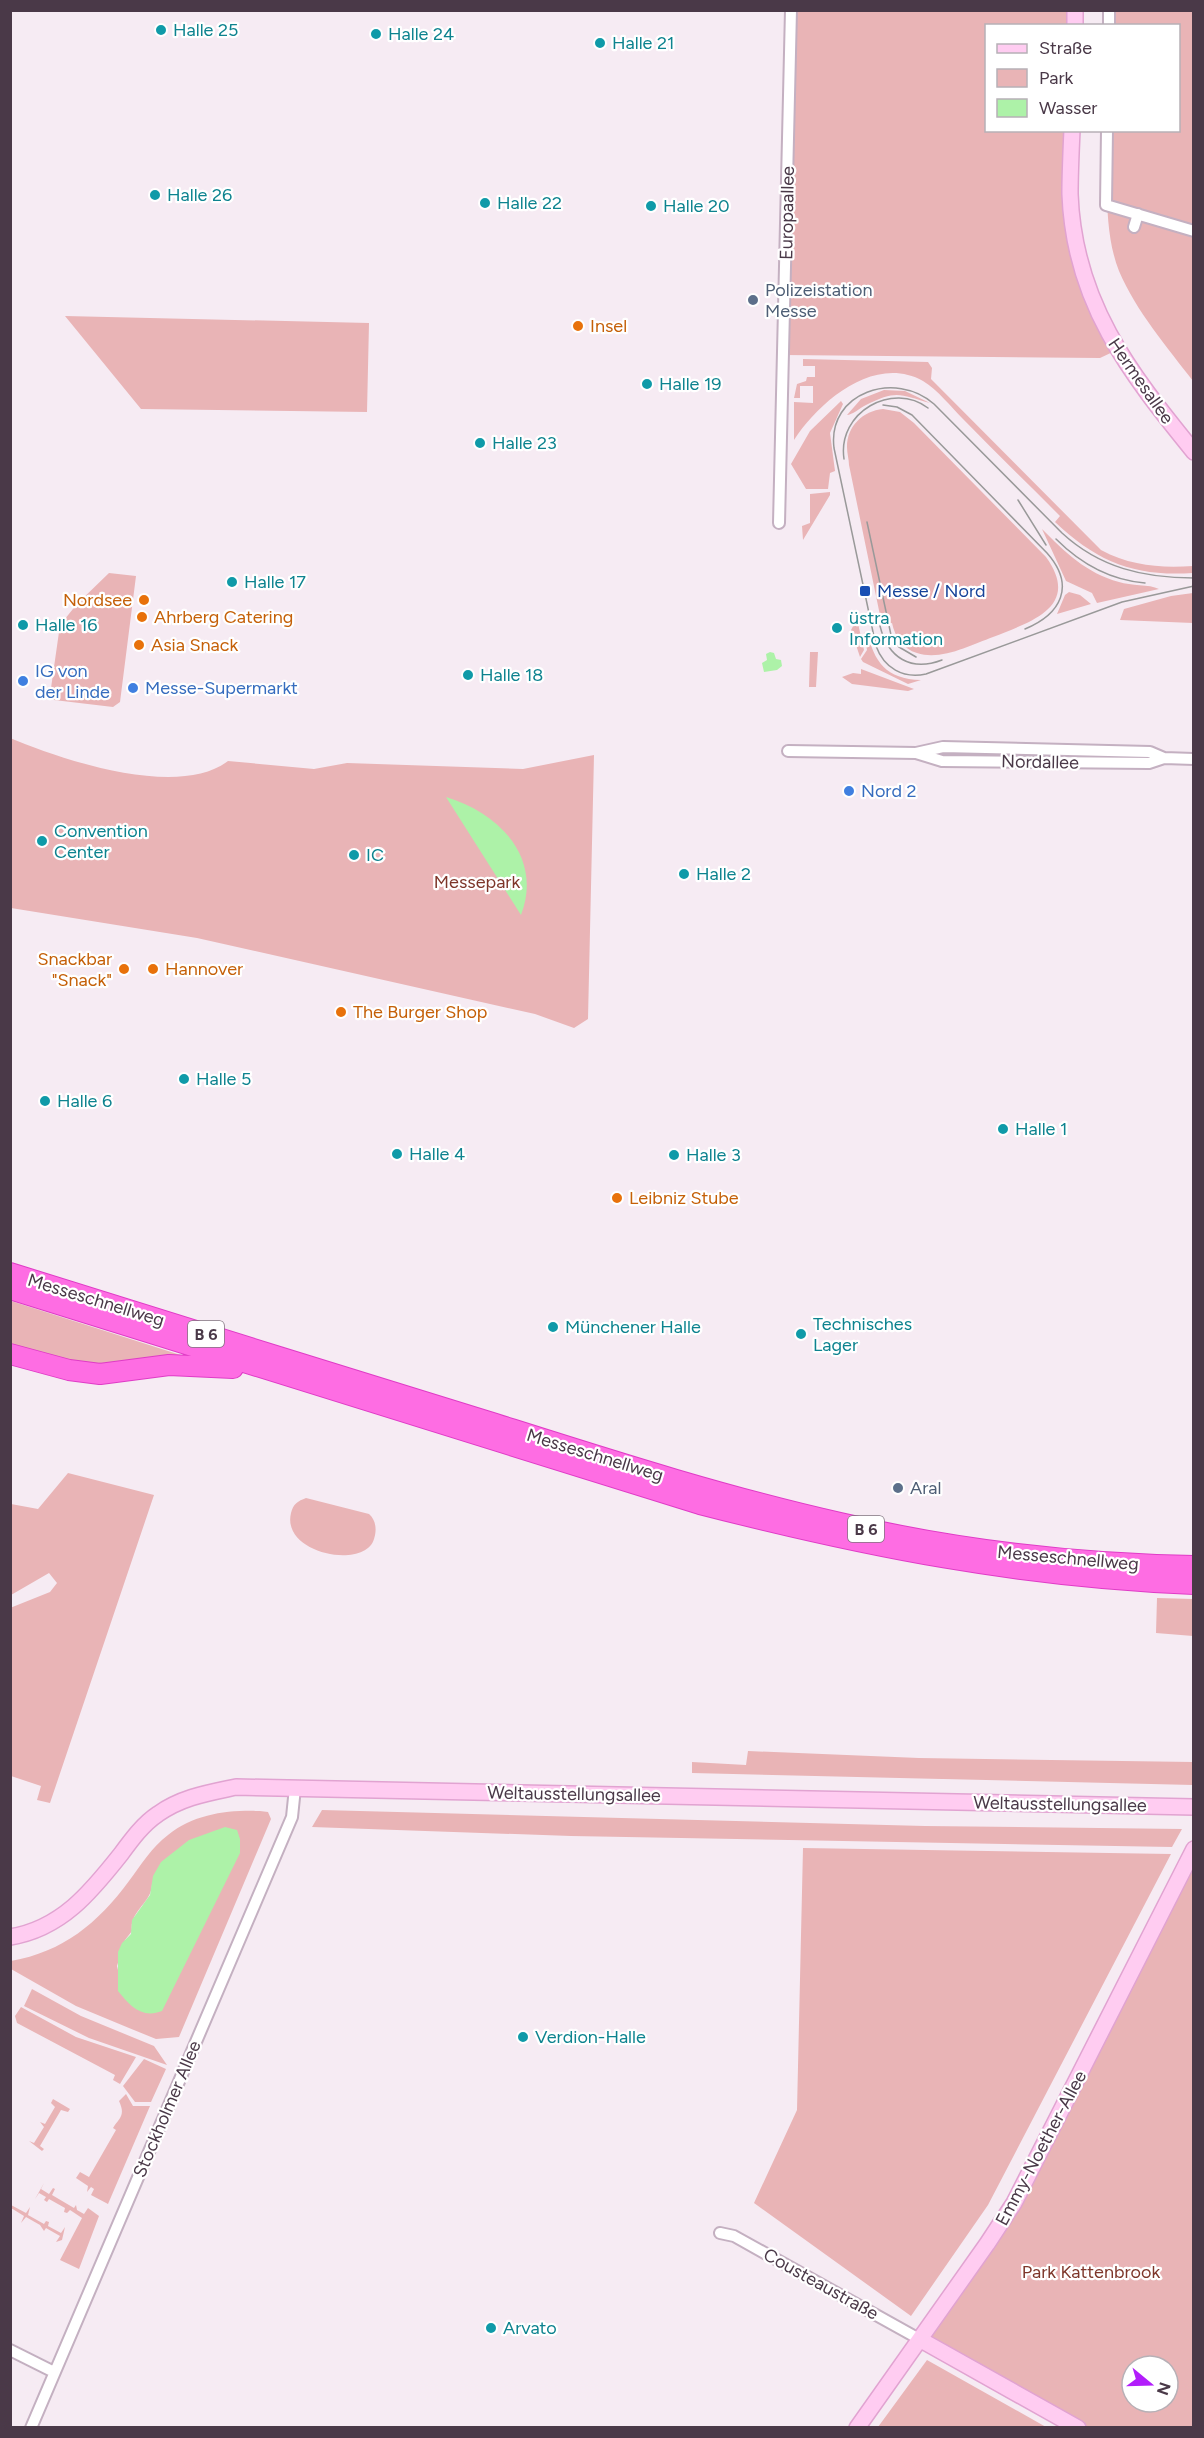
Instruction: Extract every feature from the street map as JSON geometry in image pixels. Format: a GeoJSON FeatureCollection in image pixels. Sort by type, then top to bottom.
{"type":"FeatureCollection","features":[{"type":"Feature","properties":{"kind":"highway","name":"Messeschnellweg"},"geometry":{"type":"LineString","coordinates":[[10,1273],[564,1446],[782,1509],[901,1536],[997,1552],[1077,1561],[1194,1566]]}},
{"type":"Feature","properties":{"kind":"highway","name":"Messeschnellweg"},"geometry":{"type":"LineString","coordinates":[[10,1289],[700,1504],[839,1539],[1006,1569],[1194,1584]]}},
{"type":"Feature","properties":{"kind":"highway"},"geometry":{"type":"LineString","coordinates":[[10,1354],[69,1370],[100,1374],[169,1365],[200,1365],[285,1375]]}},
{"type":"Feature","properties":{"kind":"main road","name":"Hermesallee"},"geometry":{"type":"LineString","coordinates":[[1072,132],[1070,195],[1075,239],[1088,288],[1116,351],[1194,452]]}},
{"type":"Feature","properties":{"kind":"main road","name":"Weltausstellungsallee"},"geometry":{"type":"LineString","coordinates":[[10,1937],[36,1931],[59,1919],[81,1901],[139,1830],[158,1814],[191,1796],[236,1787],[1194,1807]]}},
{"type":"Feature","properties":{"kind":"main road","name":"Emmy-Noether-Allee"},"geometry":{"type":"LineString","coordinates":[[857,2427],[921,2340],[1014,2203],[1194,1849]]}},
{"type":"Feature","properties":{"kind":"main road"},"geometry":{"type":"LineString","coordinates":[[921,2340],[1078,2427]]}},
{"type":"Feature","properties":{"kind":"street","name":"Europaallee"},"geometry":{"type":"LineString","coordinates":[[779,523],[791,10]]}},
{"type":"Feature","properties":{"kind":"street"},"geometry":{"type":"LineString","coordinates":[[1107,132],[1106,205],[1194,231]]}},
{"type":"Feature","properties":{"kind":"street"},"geometry":{"type":"LineString","coordinates":[[1134,227],[1138,214]]}},
{"type":"Feature","properties":{"kind":"street","name":"Nordallee"},"geometry":{"type":"LineString","coordinates":[[788,750],[916,753],[942,761],[1149,763],[1164,758],[1194,759]]}},
{"type":"Feature","properties":{"kind":"street","name":"Stockholmer Allee"},"geometry":{"type":"LineString","coordinates":[[31,2427],[292,1817],[294,1788]]}},
{"type":"Feature","properties":{"kind":"street","name":"Cousteaustraße"},"geometry":{"type":"LineString","coordinates":[[720,2233],[734,2236],[921,2340]]}},
{"type":"Feature","properties":{"kind":"street"},"geometry":{"type":"LineString","coordinates":[[10,2350],[54,2372]]}},
{"type":"Feature","properties":{"kind":"green space"},"geometry":{"type":"Polygon","coordinates":[[[791,11],[1075,11],[1075,24],[985,24],[985,132],[1072,132],[1075,239],[1117,350],[1100,358],[784,355],[791,11]]]}},
{"type":"Feature","properties":{"kind":"green space"},"geometry":{"type":"Polygon","coordinates":[[[1110,11],[1193,11],[1193,381],[1153,328],[1126,286],[1119,271],[1110,238],[1107,202],[1108,132],[1180,132],[1180,24],[1110,24],[1110,11]]]}},
{"type":"Feature","properties":{"kind":"green space"},"geometry":{"type":"Polygon","coordinates":[[[65,316],[369,323],[367,412],[141,409],[65,316]]]}},
{"type":"Feature","properties":{"kind":"green space"},"geometry":{"type":"Polygon","coordinates":[[[803,359],[928,362],[932,368],[931,379],[1101,550],[1123,560],[1146,565],[1193,566],[1193,573],[1172,574],[1135,569],[1102,557],[1086,547],[1055,522],[1060,516],[939,394],[923,381],[904,374],[886,373],[850,386],[818,411],[794,440],[794,402],[813,403],[813,386],[800,386],[800,398],[794,398],[797,384],[806,381],[807,377],[815,377],[815,366],[803,366],[803,359]]]}},
{"type":"Feature","properties":{"kind":"green space"},"geometry":{"type":"Polygon","coordinates":[[[884,390],[905,391],[930,403],[892,395],[876,400],[847,415],[861,399],[884,390]]]}},
{"type":"Feature","properties":{"kind":"green space"},"geometry":{"type":"Polygon","coordinates":[[[841,401],[843,404],[830,433],[835,471],[830,473],[828,489],[806,489],[791,464],[810,431],[841,401]]]}},
{"type":"Feature","properties":{"kind":"green space"},"geometry":{"type":"Polygon","coordinates":[[[883,409],[900,412],[914,423],[1046,557],[1056,574],[1058,588],[1055,600],[1047,610],[1022,625],[956,651],[936,655],[926,655],[908,649],[900,642],[892,623],[882,625],[847,447],[853,426],[863,416],[883,409]]]}},
{"type":"Feature","properties":{"kind":"green space"},"geometry":{"type":"Polygon","coordinates":[[[830,492],[803,540],[802,526],[810,523],[810,494],[830,492]]]}},
{"type":"Feature","properties":{"kind":"green space"},"geometry":{"type":"Polygon","coordinates":[[[1042,529],[1068,554],[1096,573],[1124,583],[1159,589],[1097,603],[1092,593],[1066,581],[1042,529]]]}},
{"type":"Feature","properties":{"kind":"green space"},"geometry":{"type":"Polygon","coordinates":[[[109,573],[136,576],[120,702],[113,707],[54,700],[50,695],[60,625],[77,604],[109,573]]]}},
{"type":"Feature","properties":{"kind":"green space"},"geometry":{"type":"Polygon","coordinates":[[[1069,592],[1080,595],[1091,604],[1057,614],[1065,595],[1069,592]]]}},
{"type":"Feature","properties":{"kind":"green space"},"geometry":{"type":"Polygon","coordinates":[[[1193,593],[1193,623],[1120,620],[1124,609],[1171,596],[1193,593]]]}},
{"type":"Feature","properties":{"kind":"green space"},"geometry":{"type":"Polygon","coordinates":[[[857,619],[864,650],[860,657],[851,630],[857,619]]]}},
{"type":"Feature","properties":{"kind":"green space"},"geometry":{"type":"Polygon","coordinates":[[[867,631],[873,652],[884,667],[899,676],[921,680],[908,684],[863,662],[861,659],[867,650],[864,633],[867,631]]]}},
{"type":"Feature","properties":{"kind":"green space"},"geometry":{"type":"Polygon","coordinates":[[[810,652],[818,652],[816,687],[809,687],[810,652]]]}},
{"type":"Feature","properties":{"kind":"green space"},"geometry":{"type":"Polygon","coordinates":[[[861,669],[914,689],[908,691],[852,684],[842,677],[853,673],[861,674],[861,669]]]}},
{"type":"Feature","properties":{"kind":"green space","name":"Messepark"},"geometry":{"type":"Polygon","coordinates":[[[10,738],[89,765],[120,772],[181,777],[207,772],[228,761],[314,769],[347,763],[523,769],[594,755],[588,1019],[574,1028],[535,1014],[197,938],[11,908],[10,738]]]}},
{"type":"Feature","properties":{"kind":"green space"},"geometry":{"type":"Polygon","coordinates":[[[11,1301],[190,1358],[103,1369],[11,1350],[11,1301]]]}},
{"type":"Feature","properties":{"kind":"green space"},"geometry":{"type":"Polygon","coordinates":[[[68,1473],[154,1495],[50,1803],[37,1800],[41,1786],[11,1776],[10,1608],[50,1592],[57,1583],[49,1573],[11,1595],[11,1504],[38,1509],[68,1473]]]}},
{"type":"Feature","properties":{"kind":"green space"},"geometry":{"type":"Polygon","coordinates":[[[306,1498],[369,1514],[375,1525],[374,1539],[367,1548],[356,1554],[325,1553],[310,1547],[298,1539],[291,1527],[293,1507],[306,1498]]]}},
{"type":"Feature","properties":{"kind":"green space"},"geometry":{"type":"Polygon","coordinates":[[[1157,1598],[1193,1599],[1193,1636],[1156,1633],[1157,1598]]]}},
{"type":"Feature","properties":{"kind":"green space"},"geometry":{"type":"Polygon","coordinates":[[[748,1751],[919,1758],[1193,1762],[1193,1785],[692,1773],[692,1762],[746,1765],[748,1751]]]}},
{"type":"Feature","properties":{"kind":"green space"},"geometry":{"type":"Polygon","coordinates":[[[322,1810],[925,1826],[1182,1829],[1172,1847],[571,1836],[312,1827],[322,1810]]]}},
{"type":"Feature","properties":{"kind":"green space"},"geometry":{"type":"Polygon","coordinates":[[[247,1811],[268,1812],[271,1819],[179,2037],[156,2039],[76,2006],[11,1969],[11,1961],[47,1951],[63,1943],[92,1922],[117,1896],[157,1845],[178,1828],[211,1815],[247,1811]],[[152,1884],[148,1897],[134,1918],[132,1931],[125,1940],[117,1966],[118,1970],[162,2011],[152,1884]]]}},
{"type":"Feature","properties":{"kind":"green space"},"geometry":{"type":"Polygon","coordinates":[[[803,1848],[1171,1854],[988,2205],[911,2316],[754,2203],[797,2110],[803,1848]]]}},
{"type":"Feature","properties":{"kind":"green space","name":"Park Kattenbrook"},"geometry":{"type":"Polygon","coordinates":[[[1193,1850],[1193,2427],[1078,2427],[921,2340],[987,2244],[1193,1850]]]}},
{"type":"Feature","properties":{"kind":"green space"},"geometry":{"type":"Polygon","coordinates":[[[32,1989],[81,2016],[154,2046],[167,2065],[89,2038],[24,2006],[32,1989]]]}},
{"type":"Feature","properties":{"kind":"green space"},"geometry":{"type":"Polygon","coordinates":[[[21,2007],[76,2037],[136,2057],[120,2084],[113,2080],[115,2075],[17,2023],[15,2016],[21,2007]]]}},
{"type":"Feature","properties":{"kind":"green space"},"geometry":{"type":"Polygon","coordinates":[[[144,2059],[166,2069],[151,2102],[135,2102],[123,2086],[144,2059]]]}},
{"type":"Feature","properties":{"kind":"green space"},"geometry":{"type":"Polygon","coordinates":[[[126,2094],[133,2106],[150,2106],[108,2204],[91,2195],[94,2189],[91,2187],[87,2192],[88,2186],[76,2178],[80,2172],[89,2177],[116,2130],[113,2128],[122,2113],[119,2101],[126,2094]]]}},
{"type":"Feature","properties":{"kind":"green space"},"geometry":{"type":"Polygon","coordinates":[[[53,2099],[70,2109],[68,2112],[61,2110],[40,2146],[44,2149],[42,2151],[29,2141],[34,2143],[44,2127],[40,2122],[45,2124],[55,2107],[51,2103],[53,2099]]]}},
{"type":"Feature","properties":{"kind":"green space"},"geometry":{"type":"Polygon","coordinates":[[[44,2183],[41,2189],[49,2194],[53,2188],[55,2189],[52,2195],[74,2208],[76,2205],[77,2210],[84,2214],[88,2208],[99,2216],[79,2269],[60,2260],[82,2218],[70,2210],[67,2213],[64,2212],[65,2208],[49,2199],[47,2202],[44,2200],[46,2197],[39,2193],[35,2199],[44,2183]]]}},
{"type":"Feature","properties":{"kind":"green space"},"geometry":{"type":"Polygon","coordinates":[[[11,2205],[26,2213],[30,2207],[28,2215],[44,2224],[46,2221],[49,2222],[48,2226],[61,2233],[65,2227],[62,2240],[56,2242],[60,2236],[46,2228],[44,2231],[40,2225],[26,2217],[21,2223],[24,2216],[11,2208],[11,2205]]]}},
{"type":"Feature","properties":{"kind":"green space"},"geometry":{"type":"Polygon","coordinates":[[[927,2360],[1046,2427],[878,2427],[927,2360]]]}},
{"type":"Feature","properties":{"kind":"water"},"geometry":{"type":"Polygon","coordinates":[[[774,653],[776,659],[781,660],[782,666],[777,670],[764,672],[762,663],[767,660],[766,654],[774,653]]]}},
{"type":"Feature","properties":{"kind":"water"},"geometry":{"type":"Polygon","coordinates":[[[446,797],[483,814],[512,840],[521,856],[526,874],[526,894],[521,915],[446,797]]]}},
{"type":"Feature","properties":{"kind":"water"},"geometry":{"type":"Polygon","coordinates":[[[225,1827],[237,1830],[240,1839],[240,1853],[162,2011],[148,2013],[137,2010],[118,1991],[118,1952],[122,1943],[131,1934],[132,1920],[150,1895],[153,1876],[161,1862],[189,1840],[225,1827]]]}},
{"type":"Feature","properties":{"kind":"tram line"},"geometry":{"type":"LineString","coordinates":[[1194,578],[1158,576],[1124,569],[1107,563],[1077,545],[1062,533],[934,404],[919,394],[901,389],[884,388],[867,392],[841,413],[835,429],[834,448],[876,646],[884,660],[895,670],[910,675],[926,674],[1122,602],[1194,586]]}},
{"type":"Feature","properties":{"kind":"tram line"},"geometry":{"type":"LineString","coordinates":[[844,459],[844,442],[849,427],[858,415],[870,406],[884,400],[899,398],[914,401],[928,408]]}},
{"type":"Feature","properties":{"kind":"tram line"},"geometry":{"type":"LineString","coordinates":[[883,405],[897,407],[912,415],[1047,553],[1056,565],[1061,577],[1060,598],[1048,615],[1025,629]]}},
{"type":"Feature","properties":{"kind":"tram line"},"geometry":{"type":"LineString","coordinates":[[1018,500],[1046,545]]}},
{"type":"Feature","properties":{"kind":"tram line"},"geometry":{"type":"LineString","coordinates":[[867,522],[891,635],[899,647],[916,657]]}},
{"type":"Feature","properties":{"kind":"tram line"},"geometry":{"type":"LineString","coordinates":[[1056,539],[1075,556],[1096,569],[1119,578],[1145,583]]}},
{"type":"Feature","properties":{"kind":"tram line"},"geometry":{"type":"LineString","coordinates":[[880,626],[889,646],[902,660],[920,664],[942,660]]}},
{"type":"Feature","properties":{"kind":"place","name":"Halle 25"},"geometry":{"type":"Point","coordinates":[161,30]}},
{"type":"Feature","properties":{"kind":"place","name":"Halle 24"},"geometry":{"type":"Point","coordinates":[376,34]}},
{"type":"Feature","properties":{"kind":"place","name":"Halle 21"},"geometry":{"type":"Point","coordinates":[600,43]}},
{"type":"Feature","properties":{"kind":"place","name":"Halle 26"},"geometry":{"type":"Point","coordinates":[155,195]}},
{"type":"Feature","properties":{"kind":"place","name":"Halle 22"},"geometry":{"type":"Point","coordinates":[485,203]}},
{"type":"Feature","properties":{"kind":"place","name":"Halle 20"},"geometry":{"type":"Point","coordinates":[651,206]}},
{"type":"Feature","properties":{"kind":"place","name":"Polizeistation Messe"},"geometry":{"type":"Point","coordinates":[753,300]}},
{"type":"Feature","properties":{"kind":"place","name":"Insel"},"geometry":{"type":"Point","coordinates":[578,326]}},
{"type":"Feature","properties":{"kind":"place","name":"Halle 19"},"geometry":{"type":"Point","coordinates":[647,384]}},
{"type":"Feature","properties":{"kind":"place","name":"Halle 23"},"geometry":{"type":"Point","coordinates":[480,443]}},
{"type":"Feature","properties":{"kind":"place","name":"Halle 17"},"geometry":{"type":"Point","coordinates":[232,582]}},
{"type":"Feature","properties":{"kind":"place","name":"Messe / Nord"},"geometry":{"type":"Point","coordinates":[865,591]}},
{"type":"Feature","properties":{"kind":"place","name":"Nordsee"},"geometry":{"type":"Point","coordinates":[144,600]}},
{"type":"Feature","properties":{"kind":"place","name":"Ahrberg Catering"},"geometry":{"type":"Point","coordinates":[142,617]}},
{"type":"Feature","properties":{"kind":"place","name":"Halle 16"},"geometry":{"type":"Point","coordinates":[23,625]}},
{"type":"Feature","properties":{"kind":"place","name":"üstra Information"},"geometry":{"type":"Point","coordinates":[837,628]}},
{"type":"Feature","properties":{"kind":"place","name":"Asia Snack"},"geometry":{"type":"Point","coordinates":[139,645]}},
{"type":"Feature","properties":{"kind":"place","name":"Halle 18"},"geometry":{"type":"Point","coordinates":[468,675]}},
{"type":"Feature","properties":{"kind":"place","name":"IG von der Linde"},"geometry":{"type":"Point","coordinates":[23,681]}},
{"type":"Feature","properties":{"kind":"place","name":"Messe-Supermarkt"},"geometry":{"type":"Point","coordinates":[133,688]}},
{"type":"Feature","properties":{"kind":"place","name":"Nord 2"},"geometry":{"type":"Point","coordinates":[849,791]}},
{"type":"Feature","properties":{"kind":"place","name":"Convention Center"},"geometry":{"type":"Point","coordinates":[42,841]}},
{"type":"Feature","properties":{"kind":"place","name":"IC"},"geometry":{"type":"Point","coordinates":[354,855]}},
{"type":"Feature","properties":{"kind":"place","name":"Halle 2"},"geometry":{"type":"Point","coordinates":[684,874]}},
{"type":"Feature","properties":{"kind":"place","name":"Snackbar \"Snack\""},"geometry":{"type":"Point","coordinates":[124,969]}},
{"type":"Feature","properties":{"kind":"place","name":"Hannover"},"geometry":{"type":"Point","coordinates":[153,969]}},
{"type":"Feature","properties":{"kind":"place","name":"The Burger Shop"},"geometry":{"type":"Point","coordinates":[341,1012]}},
{"type":"Feature","properties":{"kind":"place","name":"Halle 5"},"geometry":{"type":"Point","coordinates":[184,1079]}},
{"type":"Feature","properties":{"kind":"place","name":"Halle 6"},"geometry":{"type":"Point","coordinates":[45,1101]}},
{"type":"Feature","properties":{"kind":"place","name":"Halle 1"},"geometry":{"type":"Point","coordinates":[1003,1129]}},
{"type":"Feature","properties":{"kind":"place","name":"Halle 4"},"geometry":{"type":"Point","coordinates":[397,1154]}},
{"type":"Feature","properties":{"kind":"place","name":"Halle 3"},"geometry":{"type":"Point","coordinates":[674,1155]}},
{"type":"Feature","properties":{"kind":"place","name":"Leibniz Stube"},"geometry":{"type":"Point","coordinates":[617,1198]}},
{"type":"Feature","properties":{"kind":"place","name":"Münchener Halle"},"geometry":{"type":"Point","coordinates":[553,1327]}},
{"type":"Feature","properties":{"kind":"place","name":"Technisches Lager"},"geometry":{"type":"Point","coordinates":[801,1334]}},
{"type":"Feature","properties":{"kind":"place","name":"Aral"},"geometry":{"type":"Point","coordinates":[898,1488]}},
{"type":"Feature","properties":{"kind":"place","name":"Verdion-Halle"},"geometry":{"type":"Point","coordinates":[523,2037]}},
{"type":"Feature","properties":{"kind":"place","name":"Arvato"},"geometry":{"type":"Point","coordinates":[491,2328]}}]}
